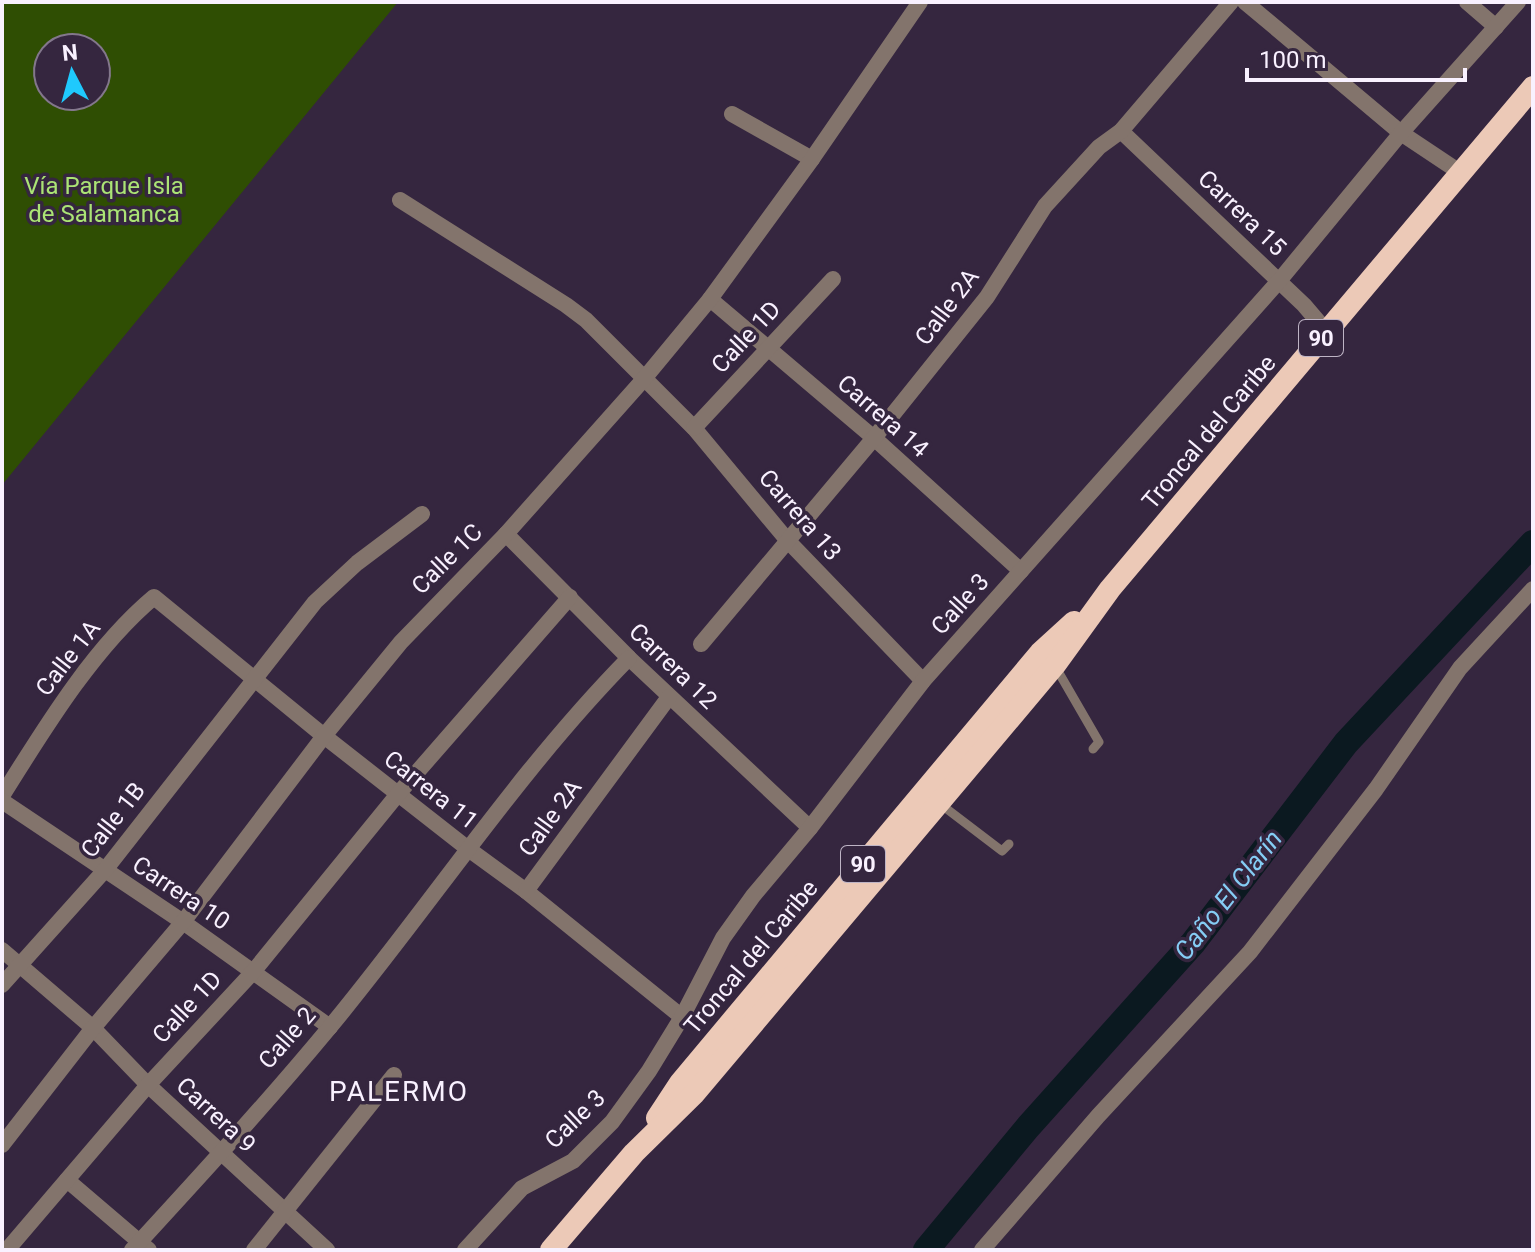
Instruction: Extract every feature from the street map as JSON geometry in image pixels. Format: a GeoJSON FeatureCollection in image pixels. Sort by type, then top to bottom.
{"type":"FeatureCollection","features":[{"type":"Feature","properties":{"kind":"highway","name":"Troncal del Caribe"},"geometry":{"type":"LineString","coordinates":[[551,1250],[634,1153],[694,1094],[1055,665],[1110,589],[1533,87]]}},
{"type":"Feature","properties":{"kind":"highway","name":"Troncal del Caribe"},"geometry":{"type":"LineString","coordinates":[[634,1153],[680,1083],[1030,665],[1110,589]]}},
{"type":"Feature","properties":{"kind":"street","name":"Calle 1C"},"geometry":{"type":"LineString","coordinates":[[2,1145],[93,1028],[183,922],[324,736],[401,642],[506,534],[643,380],[710,299],[812,159],[920,2]]}},
{"type":"Feature","properties":{"kind":"street","name":"Calle 2A"},"geometry":{"type":"LineString","coordinates":[[701,644],[874,438],[987,297],[1045,206],[1099,147],[1121,131],[1231,2]]}},
{"type":"Feature","properties":{"kind":"street"},"geometry":{"type":"LineString","coordinates":[[1245,2],[1401,133],[1461,173]]}},
{"type":"Feature","properties":{"kind":"street"},"geometry":{"type":"LineString","coordinates":[[1467,2],[1496,27]]}},
{"type":"Feature","properties":{"kind":"street","name":"Calle 3"},"geometry":{"type":"LineString","coordinates":[[465,1250],[522,1188],[573,1161],[612,1122],[649,1071],[682,1017],[723,938],[923,681],[1279,281],[1401,133],[1518,2]]}},
{"type":"Feature","properties":{"kind":"street"},"geometry":{"type":"LineString","coordinates":[[732,114],[812,159]]}},
{"type":"Feature","properties":{"kind":"street","name":"Carrera 15"},"geometry":{"type":"LineString","coordinates":[[1121,131],[1279,281],[1327,332]]}},
{"type":"Feature","properties":{"kind":"street","name":"Carrera 13"},"geometry":{"type":"LineString","coordinates":[[400,200],[575,311],[694,428],[788,541],[923,681]]}},
{"type":"Feature","properties":{"kind":"street","name":"Calle 1D"},"geometry":{"type":"LineString","coordinates":[[694,428],[833,279]]}},
{"type":"Feature","properties":{"kind":"street","name":"Carrera 14"},"geometry":{"type":"LineString","coordinates":[[710,299],[874,438],[1021,571]]}},
{"type":"Feature","properties":{"kind":"street","name":"Calle 1B"},"geometry":{"type":"LineString","coordinates":[[2,985],[105,870],[315,602],[357,563],[422,514]]}},
{"type":"Feature","properties":{"kind":"street","name":"Carrera 12"},"geometry":{"type":"LineString","coordinates":[[506,534],[669,697],[810,828]]}},
{"type":"Feature","properties":{"kind":"street"},"geometry":{"type":"LineString","coordinates":[[982,1250],[1098,1116],[1250,952],[1376,789],[1460,668],[1533,589]]}},
{"type":"Feature","properties":{"kind":"street","name":"Carrera 11"},"geometry":{"type":"LineString","coordinates":[[154,597],[324,736],[526,891],[682,1017]]}},
{"type":"Feature","properties":{"kind":"street","name":"Calle 1A"},"geometry":{"type":"LineString","coordinates":[[2,799],[43,730],[70,693],[132,616],[154,597]]}},
{"type":"Feature","properties":{"kind":"street","name":"Calle 1D"},"geometry":{"type":"LineString","coordinates":[[7,1250],[148,1085],[253,972],[398,794],[570,597]]}},
{"type":"Feature","properties":{"kind":"street","name":"Calle 2"},"geometry":{"type":"LineString","coordinates":[[140,1248],[221,1150],[330,1027],[467,848],[580,708],[629,658]]}},
{"type":"Feature","properties":{"kind":"street","name":"Calle 2A"},"geometry":{"type":"LineString","coordinates":[[526,891],[669,697]]}},
{"type":"Feature","properties":{"kind":"street","name":"Carrera 10"},"geometry":{"type":"LineString","coordinates":[[2,799],[330,1027]]}},
{"type":"Feature","properties":{"kind":"street","name":"Carrera 9"},"geometry":{"type":"LineString","coordinates":[[2,950],[93,1028],[148,1085],[327,1250]]}},
{"type":"Feature","properties":{"kind":"street"},"geometry":{"type":"LineString","coordinates":[[254,1250],[394,1075]]}},
{"type":"Feature","properties":{"kind":"street"},"geometry":{"type":"LineString","coordinates":[[67,1180],[140,1248]]}},
{"type":"Feature","properties":{"kind":"lane"},"geometry":{"type":"LineString","coordinates":[[1055,665],[1099,742],[1093,749]]}},
{"type":"Feature","properties":{"kind":"lane"},"geometry":{"type":"LineString","coordinates":[[939,803],[1002,851],[1009,844]]}},
{"type":"Feature","properties":{"kind":"green space","name":"Vía Parque Isla de Salamanca"},"geometry":{"type":"Polygon","coordinates":[[[2,2],[398,2],[2,485],[2,2]]]}},
{"type":"Feature","properties":{"kind":"waterway","name":"Caño El Clarín"},"geometry":{"type":"LineString","coordinates":[[926,1250],[1028,1127],[1193,943],[1346,743],[1533,543]]}},
{"type":"Feature","properties":{"kind":"district","name":"PALERMO"},"geometry":{"type":"Point","coordinates":[399,1091]}}]}
